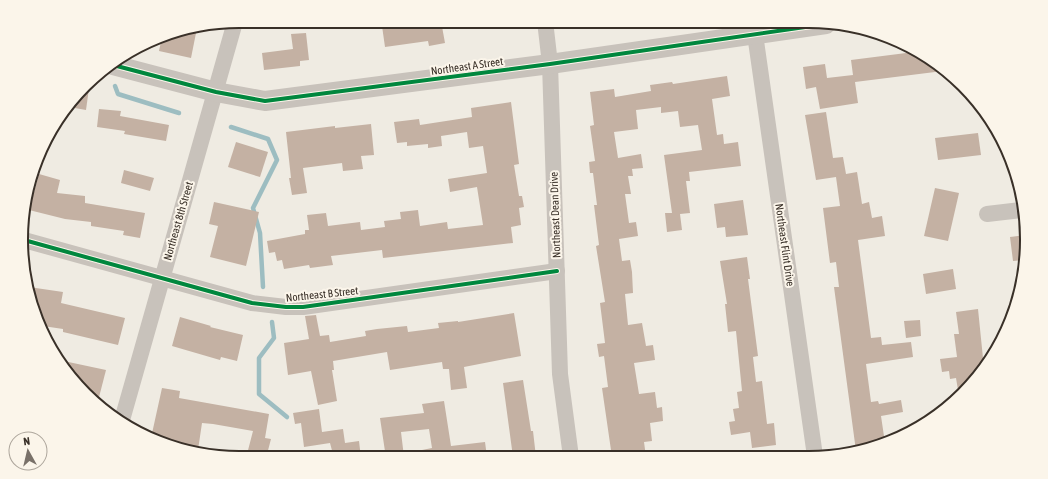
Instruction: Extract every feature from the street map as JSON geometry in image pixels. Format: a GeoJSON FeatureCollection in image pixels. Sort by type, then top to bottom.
{"type":"FeatureCollection","features":[{"type":"Feature","properties":{"kind":"street","name":"Northeast 8th Street"},"geometry":{"type":"LineString","coordinates":[[123,416],[161,278],[233,28]]}},
{"type":"Feature","properties":{"kind":"street","name":"Northeast Dean Drive"},"geometry":{"type":"LineString","coordinates":[[546,28],[550,64],[560,374],[570,451]]}},
{"type":"Feature","properties":{"kind":"street","name":"Northeast A Street"},"geometry":{"type":"LineString","coordinates":[[119,66],[249,99],[282,100],[550,64],[798,28]]}},
{"type":"Feature","properties":{"kind":"street","name":"Northeast Flint Drive"},"geometry":{"type":"LineString","coordinates":[[755,34],[814,451]]}},
{"type":"Feature","properties":{"kind":"street"},"geometry":{"type":"LineString","coordinates":[[987,214],[1018,210]]}},
{"type":"Feature","properties":{"kind":"street","name":"Northeast B Street"},"geometry":{"type":"LineString","coordinates":[[28,241],[252,303],[286,307],[328,304],[557,271]]}},
{"type":"Feature","properties":{"kind":"building"},"geometry":{"type":"Polygon","coordinates":[[[382,28],[442,28],[445,43],[429,46],[428,41],[385,47],[382,28]]]}},
{"type":"Feature","properties":{"kind":"building"},"geometry":{"type":"Polygon","coordinates":[[[196,33],[191,58],[159,51],[161,43],[196,33]]]}},
{"type":"Feature","properties":{"kind":"building"},"geometry":{"type":"Polygon","coordinates":[[[306,33],[309,60],[300,61],[300,66],[264,70],[262,53],[293,49],[291,34],[306,33]]]}},
{"type":"Feature","properties":{"kind":"building"},"geometry":{"type":"Polygon","coordinates":[[[908,53],[937,72],[855,82],[858,103],[820,109],[816,87],[806,89],[803,67],[825,64],[827,78],[853,75],[851,60],[908,53]]]}},
{"type":"Feature","properties":{"kind":"building"},"geometry":{"type":"Polygon","coordinates":[[[727,76],[730,96],[712,99],[717,135],[723,134],[724,144],[738,142],[741,166],[689,172],[690,181],[686,181],[690,213],[680,214],[682,230],[667,232],[665,213],[672,213],[664,155],[702,150],[698,125],[680,127],[678,111],[661,113],[661,107],[636,110],[638,129],[614,132],[618,158],[641,154],[643,168],[632,169],[633,176],[628,176],[631,194],[625,194],[629,223],[636,222],[638,236],[619,239],[622,261],[630,260],[632,272],[633,293],[625,294],[628,325],[642,323],[646,346],[653,345],[655,360],[634,363],[639,394],[655,392],[657,408],[662,407],[663,421],[650,423],[652,441],[644,442],[645,451],[611,451],[602,388],[608,387],[604,356],[599,357],[597,344],[605,343],[600,303],[605,302],[596,246],[599,245],[594,205],[597,205],[593,173],[590,173],[589,162],[595,161],[590,126],[594,125],[590,92],[614,89],[615,97],[651,91],[650,85],[672,82],[673,84],[727,76]]]}},
{"type":"Feature","properties":{"kind":"building"},"geometry":{"type":"Polygon","coordinates":[[[89,91],[86,110],[74,108],[89,91]]]}},
{"type":"Feature","properties":{"kind":"building"},"geometry":{"type":"Polygon","coordinates":[[[511,102],[519,164],[514,165],[519,196],[522,196],[524,207],[519,208],[521,225],[511,227],[513,243],[383,258],[382,250],[331,256],[333,265],[310,268],[309,265],[284,269],[282,260],[277,261],[275,252],[269,253],[267,241],[305,234],[305,230],[309,230],[307,215],[326,213],[328,226],[360,222],[361,230],[385,227],[384,221],[401,219],[400,212],[418,210],[420,226],[447,222],[448,229],[483,225],[477,187],[450,192],[448,179],[487,173],[483,146],[469,148],[467,132],[441,136],[442,146],[428,148],[428,144],[407,146],[407,142],[397,143],[394,122],[419,119],[420,125],[472,117],[471,108],[511,102]]]}},
{"type":"Feature","properties":{"kind":"building"},"geometry":{"type":"Polygon","coordinates":[[[99,109],[121,111],[120,116],[169,125],[166,141],[124,134],[125,131],[97,127],[99,109]]]}},
{"type":"Feature","properties":{"kind":"building"},"geometry":{"type":"Polygon","coordinates":[[[826,112],[833,158],[843,157],[846,174],[857,172],[862,204],[869,202],[872,218],[882,216],[885,236],[858,240],[871,338],[881,337],[882,345],[911,342],[913,357],[866,364],[871,402],[878,401],[879,404],[901,400],[903,412],[881,416],[884,437],[855,446],[834,287],[839,287],[836,262],[830,263],[823,208],[840,206],[836,177],[816,180],[805,115],[826,112]]]}},
{"type":"Feature","properties":{"kind":"building"},"geometry":{"type":"Polygon","coordinates":[[[371,124],[374,155],[361,156],[363,169],[343,171],[342,163],[303,168],[307,193],[292,195],[289,178],[291,178],[286,132],[335,126],[335,128],[371,124]]]}},
{"type":"Feature","properties":{"kind":"building"},"geometry":{"type":"Polygon","coordinates":[[[978,133],[981,155],[938,160],[935,138],[978,133]]]}},
{"type":"Feature","properties":{"kind":"building"},"geometry":{"type":"Polygon","coordinates":[[[236,142],[268,152],[260,177],[228,167],[236,142]]]}},
{"type":"Feature","properties":{"kind":"building"},"geometry":{"type":"Polygon","coordinates":[[[124,170],[154,178],[150,191],[121,183],[124,170]]]}},
{"type":"Feature","properties":{"kind":"building"},"geometry":{"type":"Polygon","coordinates":[[[39,174],[60,180],[57,193],[85,196],[85,203],[145,213],[140,238],[123,235],[124,231],[91,226],[91,222],[65,219],[30,210],[39,174]]]}},
{"type":"Feature","properties":{"kind":"building"},"geometry":{"type":"Polygon","coordinates":[[[935,188],[959,193],[948,241],[924,236],[935,188]]]}},
{"type":"Feature","properties":{"kind":"building"},"geometry":{"type":"Polygon","coordinates":[[[743,200],[748,235],[726,237],[725,227],[717,228],[714,204],[743,200]]]}},
{"type":"Feature","properties":{"kind":"building"},"geometry":{"type":"Polygon","coordinates":[[[214,202],[259,212],[246,266],[210,257],[218,226],[209,224],[214,202]]]}},
{"type":"Feature","properties":{"kind":"building"},"geometry":{"type":"Polygon","coordinates":[[[1020,236],[1019,260],[1013,261],[1010,237],[1020,236]]]}},
{"type":"Feature","properties":{"kind":"building"},"geometry":{"type":"Polygon","coordinates":[[[747,257],[750,279],[748,279],[758,356],[753,357],[756,382],[762,381],[767,424],[774,423],[776,445],[752,448],[750,432],[731,435],[729,422],[735,421],[733,409],[739,408],[737,392],[742,391],[736,331],[728,332],[725,304],[727,304],[720,261],[747,257]]]}},
{"type":"Feature","properties":{"kind":"building"},"geometry":{"type":"Polygon","coordinates":[[[953,269],[956,289],[926,294],[923,274],[953,269]]]}},
{"type":"Feature","properties":{"kind":"building"},"geometry":{"type":"Polygon","coordinates":[[[34,288],[63,292],[61,303],[125,318],[118,345],[63,332],[63,329],[47,327],[34,288]]]}},
{"type":"Feature","properties":{"kind":"building"},"geometry":{"type":"Polygon","coordinates":[[[978,309],[983,358],[968,379],[958,389],[956,378],[950,379],[949,371],[942,372],[940,359],[957,357],[954,334],[959,334],[956,312],[978,309]]]}},
{"type":"Feature","properties":{"kind":"building"},"geometry":{"type":"Polygon","coordinates":[[[514,313],[521,356],[464,367],[467,388],[451,390],[449,369],[443,369],[442,362],[390,370],[387,352],[333,361],[334,370],[332,370],[337,401],[318,405],[311,371],[288,375],[284,343],[309,339],[305,316],[316,315],[320,336],[329,335],[330,342],[366,336],[365,331],[377,329],[407,326],[408,332],[439,328],[438,323],[458,322],[514,313]]]}},
{"type":"Feature","properties":{"kind":"building"},"geometry":{"type":"Polygon","coordinates":[[[180,317],[211,326],[210,327],[243,335],[237,361],[221,357],[220,360],[172,346],[180,317]]]}},
{"type":"Feature","properties":{"kind":"building"},"geometry":{"type":"Polygon","coordinates":[[[920,320],[921,336],[906,338],[904,321],[920,320]]]}},
{"type":"Feature","properties":{"kind":"building"},"geometry":{"type":"Polygon","coordinates":[[[67,362],[106,370],[99,398],[80,379],[67,362]]]}},
{"type":"Feature","properties":{"kind":"building"},"geometry":{"type":"Polygon","coordinates":[[[523,380],[535,451],[512,451],[503,383],[523,380]]]}},
{"type":"Feature","properties":{"kind":"building"},"geometry":{"type":"Polygon","coordinates":[[[162,388],[180,391],[179,398],[269,414],[265,438],[271,439],[268,451],[248,451],[253,431],[202,423],[198,447],[172,440],[152,432],[162,388]]]}},
{"type":"Feature","properties":{"kind":"building"},"geometry":{"type":"Polygon","coordinates":[[[444,401],[451,446],[485,442],[486,451],[422,451],[432,448],[429,429],[401,432],[403,451],[385,451],[380,418],[424,413],[422,404],[444,401]]]}},
{"type":"Feature","properties":{"kind":"building"},"geometry":{"type":"Polygon","coordinates":[[[319,409],[322,432],[343,429],[345,443],[359,441],[360,451],[332,451],[330,443],[304,447],[301,423],[295,424],[293,413],[319,409]]]}},
{"type":"Feature","properties":{"kind":"waterway"},"geometry":{"type":"LineString","coordinates":[[115,86],[118,94],[179,113]]}},
{"type":"Feature","properties":{"kind":"waterway"},"geometry":{"type":"LineString","coordinates":[[231,127],[268,139],[277,160],[253,208],[260,233],[263,287]]}},
{"type":"Feature","properties":{"kind":"waterway"},"geometry":{"type":"LineString","coordinates":[[272,322],[274,338],[259,358],[259,394],[287,417]]}},
{"type":"Feature","properties":{"kind":"cycle path"},"geometry":{"type":"LineString","coordinates":[[119,66],[216,92],[265,101],[550,64],[798,28]]}},
{"type":"Feature","properties":{"kind":"cycle path"},"geometry":{"type":"LineString","coordinates":[[28,241],[252,303],[286,307],[303,307],[557,271]]}}]}
